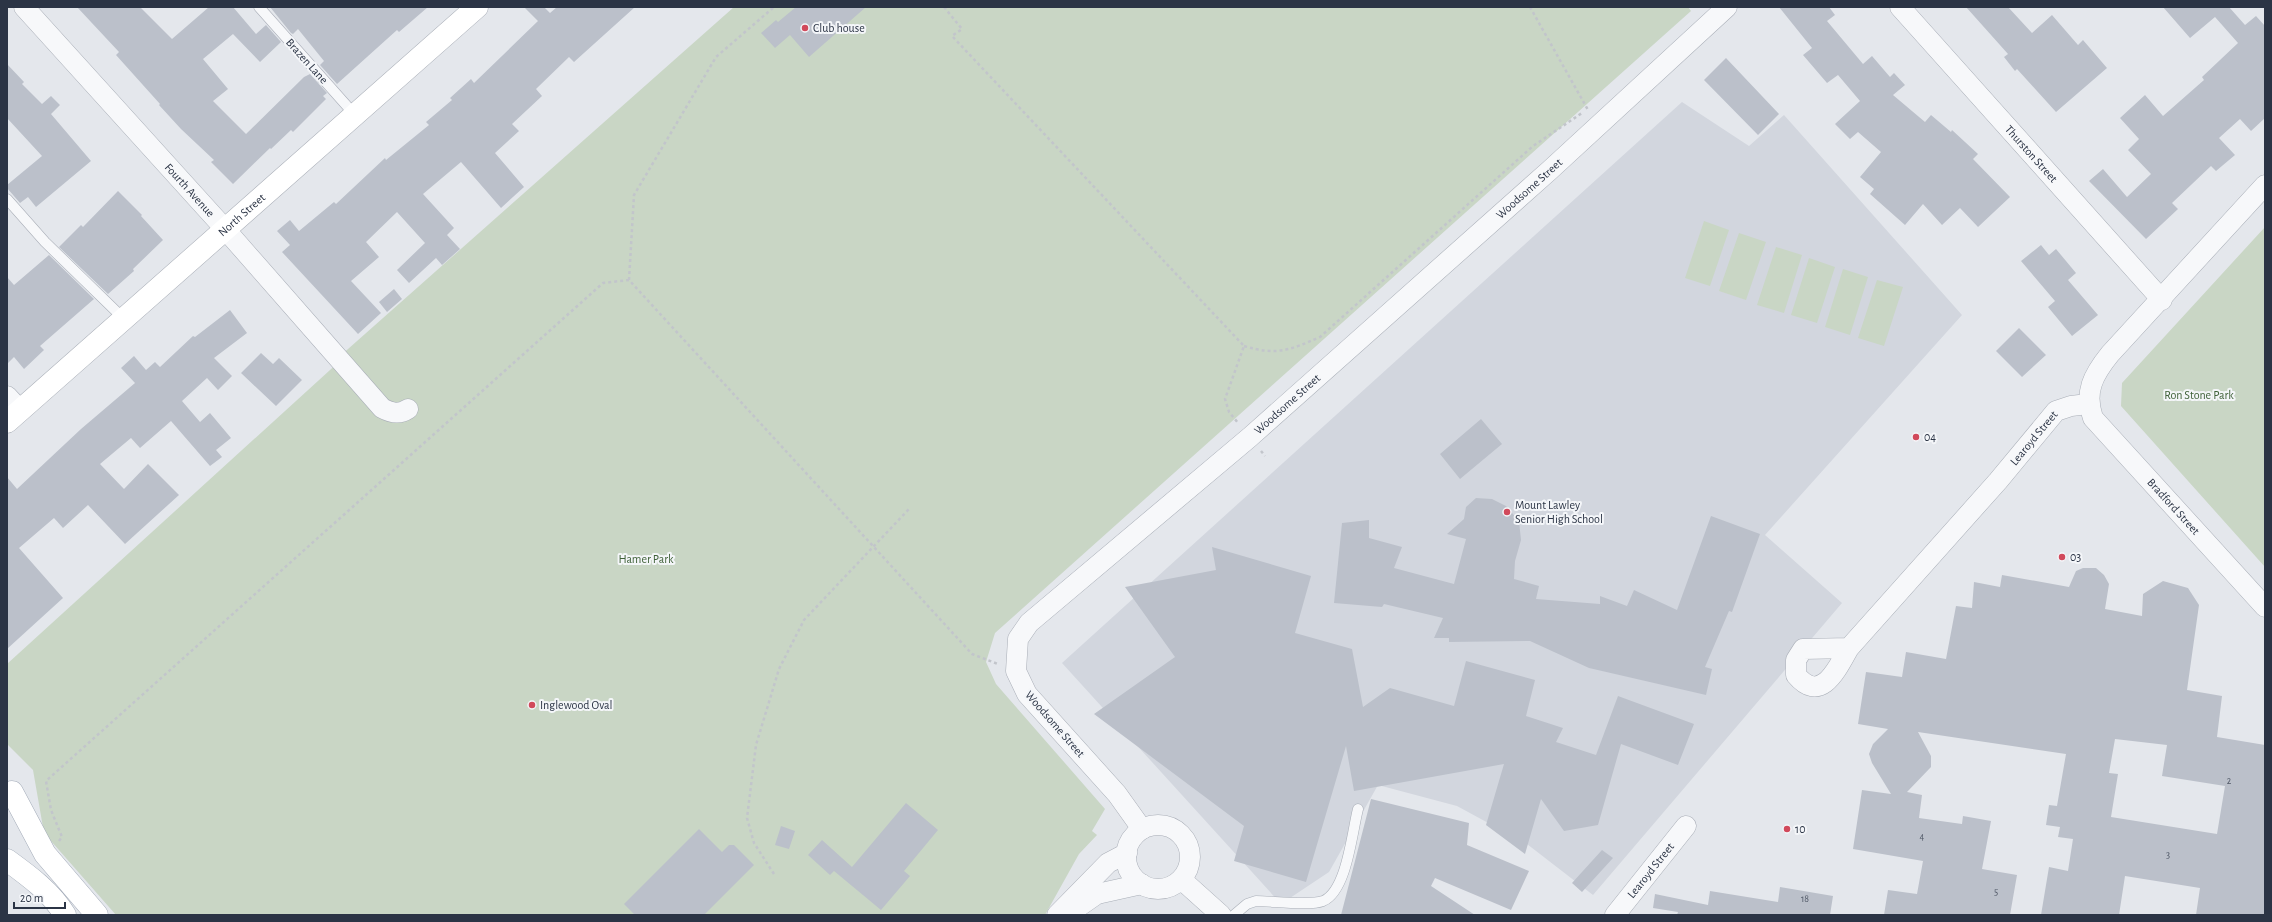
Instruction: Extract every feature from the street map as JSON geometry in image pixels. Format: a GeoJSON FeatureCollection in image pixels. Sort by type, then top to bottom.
{"type":"FeatureCollection","features":[{"type":"Feature","properties":{"kind":"main road","name":"North Street"},"geometry":{"type":"LineString","coordinates":[[11,409],[123,318],[477,7]]}},
{"type":"Feature","properties":{"kind":"main road"},"geometry":{"type":"LineString","coordinates":[[7,818],[12,804],[9,786]]}},
{"type":"Feature","properties":{"kind":"main road"},"geometry":{"type":"LineString","coordinates":[[9,786],[45,854],[97,915]]}},
{"type":"Feature","properties":{"kind":"main road"},"geometry":{"type":"LineString","coordinates":[[7,860],[36,882],[56,901],[65,915]]}},
{"type":"Feature","properties":{"kind":"street","name":"Fourth Avenue"},"geometry":{"type":"LineString","coordinates":[[24,7],[225,229],[382,408],[390,412],[402,413],[408,409]]}},
{"type":"Feature","properties":{"kind":"street","name":"Woodsome Street"},"geometry":{"type":"LineString","coordinates":[[1142,829],[1117,794],[1027,694],[1016,671],[1018,639],[1029,623],[1250,437],[1550,170],[1727,7]]}},
{"type":"Feature","properties":{"kind":"street","name":"Thurston Street"},"geometry":{"type":"LineString","coordinates":[[1900,7],[2162,300]]}},
{"type":"Feature","properties":{"kind":"street"},"geometry":{"type":"LineString","coordinates":[[2088,404],[2091,385],[2099,368],[2265,185]]}},
{"type":"Feature","properties":{"kind":"street","name":"Bradford Street"},"geometry":{"type":"LineString","coordinates":[[2088,404],[2093,418],[2265,607]]}},
{"type":"Feature","properties":{"kind":"street","name":"Learoyd Street"},"geometry":{"type":"LineString","coordinates":[[1849,648],[1998,481],[2056,411],[2071,406],[2088,404]]}},
{"type":"Feature","properties":{"kind":"street"},"geometry":{"type":"LineString","coordinates":[[1152,825],[1162,825],[1180,833],[1190,851],[1188,871],[1182,880],[1165,889],[1156,889],[1142,884],[1132,876],[1128,868],[1126,858],[1127,853],[1130,841],[1142,829],[1152,825]]}},
{"type":"Feature","properties":{"kind":"street","name":"Learoyd Street"},"geometry":{"type":"LineString","coordinates":[[1615,915],[1686,826]]}},
{"type":"Feature","properties":{"kind":"street"},"geometry":{"type":"LineString","coordinates":[[1057,915],[1108,863],[1127,853]]}},
{"type":"Feature","properties":{"kind":"street"},"geometry":{"type":"LineString","coordinates":[[1182,880],[1221,915]]}},
{"type":"Feature","properties":{"kind":"street"},"geometry":{"type":"LineString","coordinates":[[1067,915],[1097,894],[1142,884]]}},
{"type":"Feature","properties":{"kind":"lane","name":"Brazen Lane"},"geometry":{"type":"LineString","coordinates":[[259,7],[355,115]]}},
{"type":"Feature","properties":{"kind":"lane"},"geometry":{"type":"LineString","coordinates":[[7,199],[45,242],[123,318]]}},
{"type":"Feature","properties":{"kind":"lane"},"geometry":{"type":"LineString","coordinates":[[1234,915],[1247,904],[1256,901],[1323,901],[1333,894],[1341,882],[1358,809]]}},
{"type":"Feature","properties":{"kind":"path"},"geometry":{"type":"LineString","coordinates":[[774,7],[716,57],[634,195],[628,280],[972,654],[1016,671]]}},
{"type":"Feature","properties":{"kind":"path"},"geometry":{"type":"LineString","coordinates":[[944,7],[962,29],[952,36],[1244,346],[1263,352],[1289,350],[1320,337],[1534,146],[1588,110],[1530,7]]}},
{"type":"Feature","properties":{"kind":"path"},"geometry":{"type":"LineString","coordinates":[[62,837],[51,810],[46,781],[603,283],[628,280]]}},
{"type":"Feature","properties":{"kind":"path"},"geometry":{"type":"LineString","coordinates":[[1244,346],[1225,398],[1228,412],[1265,456]]}},
{"type":"Feature","properties":{"kind":"path"},"geometry":{"type":"LineString","coordinates":[[774,874],[754,843],[747,818],[756,745],[779,669],[804,620],[909,509]]}},
{"type":"Feature","properties":{"kind":"shaded area","name":"Mount Lawley Senior High School"},"geometry":{"type":"Polygon","coordinates":[[[1682,102],[1749,146],[1784,115],[1962,315],[1765,535],[1842,603],[1593,895],[1527,844],[1457,806],[1378,785],[1329,872],[1281,904],[1062,663],[1682,102]]]}},
{"type":"Feature","properties":{"kind":"green space","name":"Hamer Park"},"geometry":{"type":"Polygon","coordinates":[[[734,7],[1688,7],[1691,11],[995,633],[986,662],[996,684],[1105,809],[1092,831],[1097,835],[1079,854],[1045,915],[116,915],[44,833],[33,770],[7,744],[7,664],[341,360],[339,357],[734,7]]]}},
{"type":"Feature","properties":{"kind":"green space"},"geometry":{"type":"Polygon","coordinates":[[[1704,221],[1729,230],[1710,286],[1685,278],[1704,221]]]}},
{"type":"Feature","properties":{"kind":"green space","name":"Ron Stone Park"},"geometry":{"type":"Polygon","coordinates":[[[2265,227],[2265,567],[2121,406],[2122,383],[2265,227]]]}},
{"type":"Feature","properties":{"kind":"green space"},"geometry":{"type":"Polygon","coordinates":[[[1739,233],[1766,242],[1746,300],[1719,291],[1739,233]]]}},
{"type":"Feature","properties":{"kind":"green space"},"geometry":{"type":"Polygon","coordinates":[[[1776,247],[1802,255],[1784,313],[1757,305],[1776,247]]]}},
{"type":"Feature","properties":{"kind":"green space"},"geometry":{"type":"Polygon","coordinates":[[[1809,258],[1835,267],[1817,323],[1791,315],[1809,258]]]}},
{"type":"Feature","properties":{"kind":"green space"},"geometry":{"type":"Polygon","coordinates":[[[1843,269],[1868,277],[1850,335],[1825,327],[1843,269]]]}},
{"type":"Feature","properties":{"kind":"green space"},"geometry":{"type":"Polygon","coordinates":[[[1877,280],[1903,287],[1884,346],[1858,338],[1877,280]]]}},
{"type":"Feature","properties":{"kind":"building"},"geometry":{"type":"Polygon","coordinates":[[[77,7],[140,7],[172,39],[209,7],[233,7],[256,34],[266,25],[281,42],[260,62],[233,34],[203,59],[228,89],[213,101],[246,134],[304,77],[310,74],[327,93],[323,96],[326,99],[293,132],[291,130],[271,149],[270,148],[233,184],[211,162],[214,160],[181,129],[159,105],[160,104],[116,55],[119,52],[77,7]]]}},
{"type":"Feature","properties":{"kind":"building"},"geometry":{"type":"Polygon","coordinates":[[[270,7],[428,7],[399,32],[397,30],[337,84],[320,65],[324,61],[298,29],[293,34],[291,33],[270,7]]]}},
{"type":"Feature","properties":{"kind":"building"},"geometry":{"type":"Polygon","coordinates":[[[524,7],[544,7],[550,13],[557,7],[635,7],[574,62],[569,57],[536,89],[542,96],[512,124],[519,131],[495,153],[524,187],[501,208],[461,162],[423,194],[454,228],[447,235],[460,249],[442,265],[436,258],[409,283],[397,270],[425,243],[397,212],[366,242],[379,257],[351,281],[381,313],[358,334],[282,252],[290,245],[277,231],[290,220],[299,231],[334,202],[336,204],[385,158],[386,160],[429,125],[426,122],[452,100],[450,98],[471,79],[474,83],[538,21],[524,7]]]}},
{"type":"Feature","properties":{"kind":"building","name":"Club house"},"geometry":{"type":"Polygon","coordinates":[[[796,7],[866,7],[809,57],[790,35],[775,48],[761,33],[776,20],[778,22],[796,7]]]}},
{"type":"Feature","properties":{"kind":"building"},"geometry":{"type":"Polygon","coordinates":[[[1779,7],[1829,7],[1835,15],[1827,21],[1863,64],[1872,56],[1890,77],[1894,73],[1905,85],[1893,95],[1925,122],[1931,115],[1951,132],[1952,130],[1978,154],[1973,159],[2010,197],[1978,227],[1960,208],[1942,225],[1923,204],[1905,225],[1870,194],[1874,189],[1860,177],[1881,152],[1858,132],[1850,139],[1835,124],[1860,101],[1838,75],[1827,83],[1803,55],[1812,48],[1779,7]]]}},
{"type":"Feature","properties":{"kind":"building"},"geometry":{"type":"Polygon","coordinates":[[[1966,7],[2008,7],[2032,33],[2052,15],[2078,45],[2083,40],[2107,68],[2056,112],[2017,69],[2015,71],[2004,57],[2008,54],[1966,7]]]}},
{"type":"Feature","properties":{"kind":"building"},"geometry":{"type":"Polygon","coordinates":[[[2163,7],[2229,7],[2245,25],[2256,16],[2265,26],[2265,118],[2251,131],[2240,119],[2219,138],[2235,155],[2216,171],[2211,166],[2172,203],[2178,209],[2146,239],[2089,181],[2103,169],[2127,197],[2151,174],[2128,150],[2139,139],[2120,118],[2145,95],[2163,116],[2204,80],[2202,77],[2238,43],[2215,17],[2190,38],[2163,7]]]}},
{"type":"Feature","properties":{"kind":"building"},"geometry":{"type":"Polygon","coordinates":[[[1726,58],[1779,114],[1758,135],[1704,80],[1726,58]]]}},
{"type":"Feature","properties":{"kind":"building"},"geometry":{"type":"Polygon","coordinates":[[[7,64],[24,82],[22,84],[42,104],[51,96],[60,105],[51,114],[91,161],[36,207],[28,197],[20,203],[7,188],[7,185],[42,156],[7,118],[7,64]]]}},
{"type":"Feature","properties":{"kind":"building"},"geometry":{"type":"Polygon","coordinates":[[[118,191],[142,215],[141,216],[163,240],[133,269],[134,271],[108,294],[59,247],[81,225],[83,227],[118,191]]]}},
{"type":"Feature","properties":{"kind":"building"},"geometry":{"type":"Polygon","coordinates":[[[2041,245],[2049,255],[2056,249],[2076,273],[2068,280],[2098,315],[2072,336],[2048,307],[2055,301],[2021,261],[2041,245]]]}},
{"type":"Feature","properties":{"kind":"building"},"geometry":{"type":"Polygon","coordinates":[[[49,255],[94,299],[40,346],[44,350],[24,369],[14,357],[7,364],[7,277],[14,285],[49,255]]]}},
{"type":"Feature","properties":{"kind":"building"},"geometry":{"type":"Polygon","coordinates":[[[394,289],[402,299],[387,312],[379,302],[394,289]]]}},
{"type":"Feature","properties":{"kind":"building"},"geometry":{"type":"Polygon","coordinates":[[[230,310],[247,333],[214,358],[232,376],[218,390],[207,378],[182,401],[200,422],[210,413],[231,438],[216,450],[222,457],[210,466],[171,421],[140,448],[131,438],[100,464],[124,489],[148,464],[179,495],[125,544],[88,505],[63,528],[54,518],[19,548],[63,598],[7,649],[7,477],[17,489],[81,429],[135,383],[121,368],[134,356],[146,370],[155,362],[160,367],[193,336],[195,337],[230,310]]]}},
{"type":"Feature","properties":{"kind":"building"},"geometry":{"type":"Polygon","coordinates":[[[2019,328],[2046,355],[2022,377],[1996,351],[2019,328]]]}},
{"type":"Feature","properties":{"kind":"building"},"geometry":{"type":"Polygon","coordinates":[[[261,353],[273,364],[279,358],[302,380],[276,406],[241,373],[261,353]]]}},
{"type":"Feature","properties":{"kind":"building"},"geometry":{"type":"Polygon","coordinates":[[[1481,419],[1502,444],[1460,479],[1440,454],[1481,419]]]}},
{"type":"Feature","properties":{"kind":"building"},"geometry":{"type":"Polygon","coordinates":[[[1476,498],[1492,499],[1506,506],[1519,521],[1521,540],[1515,561],[1514,579],[1539,586],[1536,599],[1600,604],[1600,596],[1627,606],[1634,590],[1677,610],[1711,516],[1760,534],[1732,612],[1729,611],[1705,667],[1712,669],[1706,695],[1589,668],[1530,641],[1449,642],[1449,638],[1434,638],[1443,618],[1384,604],[1382,607],[1334,603],[1342,523],[1369,520],[1369,538],[1402,547],[1394,568],[1454,584],[1466,539],[1447,534],[1464,519],[1466,507],[1476,498]]]}},
{"type":"Feature","properties":{"kind":"building"},"geometry":{"type":"Polygon","coordinates":[[[1212,547],[1311,576],[1295,633],[1352,649],[1363,707],[1390,688],[1454,706],[1466,661],[1535,680],[1526,716],[1563,728],[1556,742],[1596,755],[1618,696],[1694,724],[1678,765],[1621,744],[1598,825],[1564,831],[1541,799],[1525,854],[1486,825],[1504,764],[1354,791],[1346,746],[1306,882],[1234,861],[1244,826],[1094,714],[1175,657],[1125,587],[1216,570],[1212,547]]]}},
{"type":"Feature","properties":{"kind":"building"},"geometry":{"type":"Polygon","coordinates":[[[2083,568],[2096,568],[2104,575],[2109,584],[2105,609],[2142,616],[2143,594],[2163,581],[2188,588],[2199,605],[2187,690],[2222,696],[2217,737],[2265,745],[2265,915],[2196,915],[2200,888],[2125,876],[2119,915],[2041,915],[2049,867],[2068,871],[2073,839],[2058,837],[2060,827],[2046,825],[2049,805],[2057,806],[2066,754],[1918,732],[1931,756],[1931,767],[1907,792],[1922,795],[1919,818],[1962,824],[1963,816],[1991,821],[1982,869],[2017,875],[2010,915],[1884,915],[1888,890],[1917,894],[1923,861],[1853,849],[1862,790],[1891,794],[1872,763],[1869,754],[1873,744],[1888,729],[1858,724],[1866,672],[1902,677],[1906,652],[1946,659],[1956,606],[1972,608],[1974,582],[2000,587],[2002,575],[2069,587],[2076,571],[2083,568]],[[2115,739],[2109,773],[2118,774],[2111,817],[2217,834],[2225,786],[2162,776],[2167,745],[2115,739]]]}},
{"type":"Feature","properties":{"kind":"building"},"geometry":{"type":"Polygon","coordinates":[[[1371,799],[1469,823],[1467,845],[1529,871],[1511,910],[1435,878],[1431,886],[1475,915],[1341,915],[1371,799]]]}},
{"type":"Feature","properties":{"kind":"building"},"geometry":{"type":"Polygon","coordinates":[[[906,803],[938,830],[904,871],[910,876],[881,910],[834,871],[830,875],[808,855],[822,840],[852,867],[906,803]]]}},
{"type":"Feature","properties":{"kind":"building"},"geometry":{"type":"Polygon","coordinates":[[[781,826],[795,831],[789,849],[775,845],[781,826]]]}},
{"type":"Feature","properties":{"kind":"building"},"geometry":{"type":"Polygon","coordinates":[[[699,829],[722,852],[729,845],[734,845],[754,865],[704,915],[635,915],[624,904],[699,829]]]}},
{"type":"Feature","properties":{"kind":"building"},"geometry":{"type":"Polygon","coordinates":[[[1602,850],[1613,858],[1582,892],[1572,883],[1602,850]]]}},
{"type":"Feature","properties":{"kind":"building"},"geometry":{"type":"Polygon","coordinates":[[[1780,887],[1833,896],[1830,915],[1677,915],[1678,912],[1653,908],[1655,894],[1708,905],[1710,891],[1778,902],[1780,887]]]}},
{"type":"Feature","properties":{"kind":"place","name":"Club house"},"geometry":{"type":"Point","coordinates":[805,28]}},
{"type":"Feature","properties":{"kind":"place","name":"04"},"geometry":{"type":"Point","coordinates":[1916,437]}},
{"type":"Feature","properties":{"kind":"place","name":"Mount Lawley Senior High School"},"geometry":{"type":"Point","coordinates":[1507,512]}},
{"type":"Feature","properties":{"kind":"place","name":"03"},"geometry":{"type":"Point","coordinates":[2062,557]}},
{"type":"Feature","properties":{"kind":"place","name":"Inglewood Oval"},"geometry":{"type":"Point","coordinates":[532,705]}},
{"type":"Feature","properties":{"kind":"place","name":"10"},"geometry":{"type":"Point","coordinates":[1787,829]}}]}
